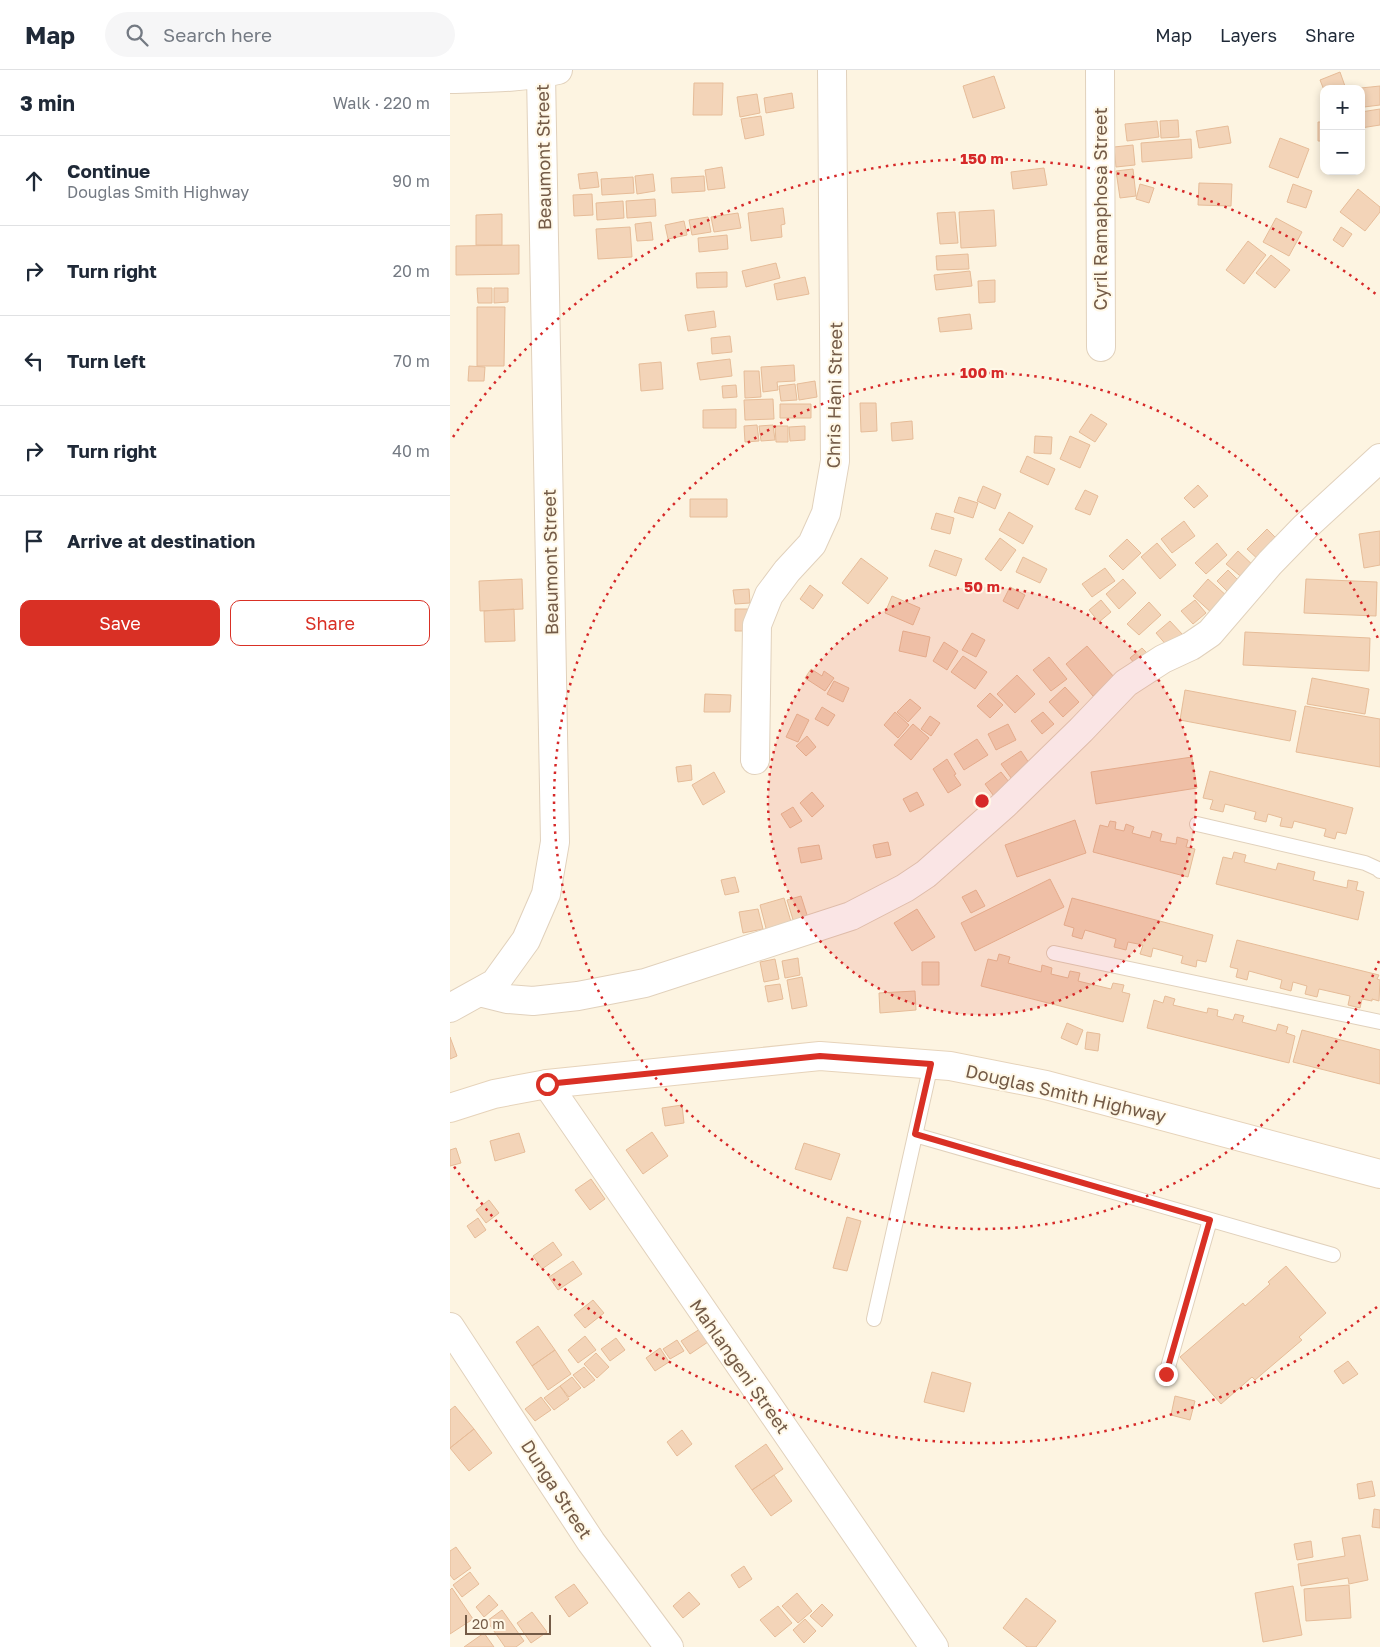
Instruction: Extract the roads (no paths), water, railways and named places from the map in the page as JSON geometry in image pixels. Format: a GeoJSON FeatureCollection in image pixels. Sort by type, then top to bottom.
{"type":"FeatureCollection","features":[{"type":"Feature","properties":{"kind":"street","name":"Chris Hani Street"},"geometry":{"type":"LineString","coordinates":[[755,760],[757,625],[769,594],[812,544],[826,513],[835,461],[832,70]]}},
{"type":"Feature","properties":{"kind":"street","name":"Cyril Ramaphosa Street"},"geometry":{"type":"LineString","coordinates":[[1100,70],[1101,348]]}},
{"type":"Feature","properties":{"kind":"street"},"geometry":{"type":"LineString","coordinates":[[450,79],[508,73],[550,72]]}},
{"type":"Feature","properties":{"kind":"street","name":"Beaumont Street"},"geometry":{"type":"LineString","coordinates":[[450,1008],[495,984],[526,940],[546,894],[555,842],[550,72]]}},
{"type":"Feature","properties":{"kind":"street"},"geometry":{"type":"LineString","coordinates":[[480,992],[507,999],[533,1001],[578,996],[645,983],[851,916],[905,888],[926,874],[1005,804],[1126,683],[1163,659],[1191,646],[1210,633],[1270,563],[1305,527],[1380,458]]}},
{"type":"Feature","properties":{"kind":"street","name":"Douglas Smith Highway"},"geometry":{"type":"LineString","coordinates":[[450,1108],[494,1094],[547,1084],[820,1056],[950,1066],[1046,1084],[1380,1174]]}},
{"type":"Feature","properties":{"kind":"street","name":"Mahlangeni Street"},"geometry":{"type":"LineString","coordinates":[[547,1084],[934,1647]]}},
{"type":"Feature","properties":{"kind":"street","name":"Dunga Street"},"geometry":{"type":"LineString","coordinates":[[450,1327],[591,1542],[669,1647]]}},
{"type":"Feature","properties":{"kind":"lane"},"geometry":{"type":"LineString","coordinates":[[1197,824],[1365,863],[1380,871]]}},
{"type":"Feature","properties":{"kind":"lane"},"geometry":{"type":"LineString","coordinates":[[1054,953],[1380,1022]]}},
{"type":"Feature","properties":{"kind":"lane"},"geometry":{"type":"LineString","coordinates":[[874,1319],[931,1064]]}},
{"type":"Feature","properties":{"kind":"lane"},"geometry":{"type":"LineString","coordinates":[[915,1134],[1333,1255]]}},
{"type":"Feature","properties":{"kind":"lane"},"geometry":{"type":"LineString","coordinates":[[1166,1374],[1210,1220]]}}]}
